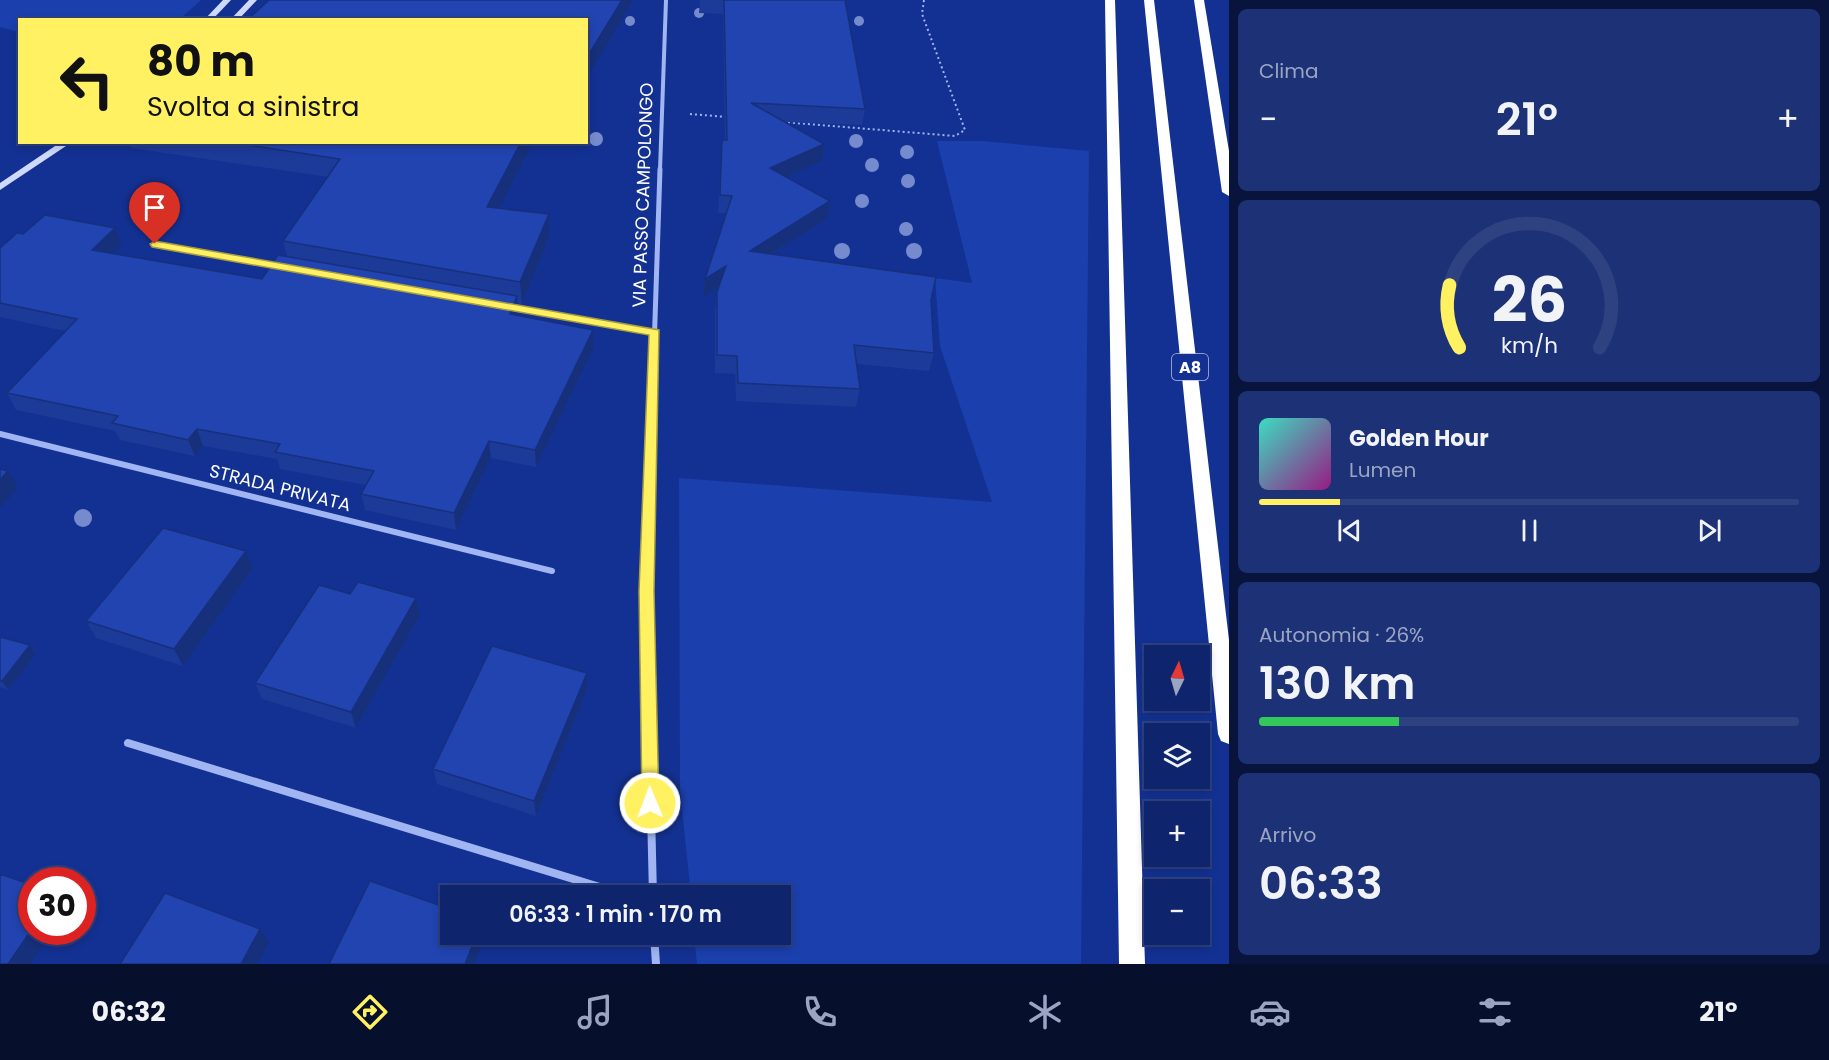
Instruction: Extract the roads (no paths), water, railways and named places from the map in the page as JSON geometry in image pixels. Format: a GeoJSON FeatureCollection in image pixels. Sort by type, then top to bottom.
{"type":"FeatureCollection","features":[{"type":"Feature","properties":{"kind":"highway"},"geometry":{"type":"LineString","coordinates":[[1110,0],[1132,964]]}},
{"type":"Feature","properties":{"kind":"highway","name":"A8"},"geometry":{"type":"LineString","coordinates":[[1149,0],[1209,527],[1229,734]]}},
{"type":"Feature","properties":{"kind":"highway"},"geometry":{"type":"LineString","coordinates":[[1199,0],[1229,192]]}},
{"type":"Feature","properties":{"kind":"main road"},"geometry":{"type":"LineString","coordinates":[[209,18],[227,0]]}},
{"type":"Feature","properties":{"kind":"main road"},"geometry":{"type":"LineString","coordinates":[[235,18],[254,0]]}},
{"type":"Feature","properties":{"kind":"main road"},"geometry":{"type":"LineString","coordinates":[[0,187],[65,144]]}},
{"type":"Feature","properties":{"kind":"street","name":"VIA PASSO CAMPOLONGO"},"geometry":{"type":"LineString","coordinates":[[652,885],[646,591],[666,0]]}},
{"type":"Feature","properties":{"kind":"street"},"geometry":{"type":"LineString","coordinates":[[155,244],[283,267]]}},
{"type":"Feature","properties":{"kind":"street"},"geometry":{"type":"LineString","coordinates":[[504,306],[655,332]]}},
{"type":"Feature","properties":{"kind":"street","name":"STRADA PRIVATA"},"geometry":{"type":"LineString","coordinates":[[0,434],[552,572]]}},
{"type":"Feature","properties":{"kind":"street"},"geometry":{"type":"LineString","coordinates":[[128,743],[593,885]]}},
{"type":"Feature","properties":{"kind":"street"},"geometry":{"type":"LineString","coordinates":[[655,945],[656,964]]}}]}
